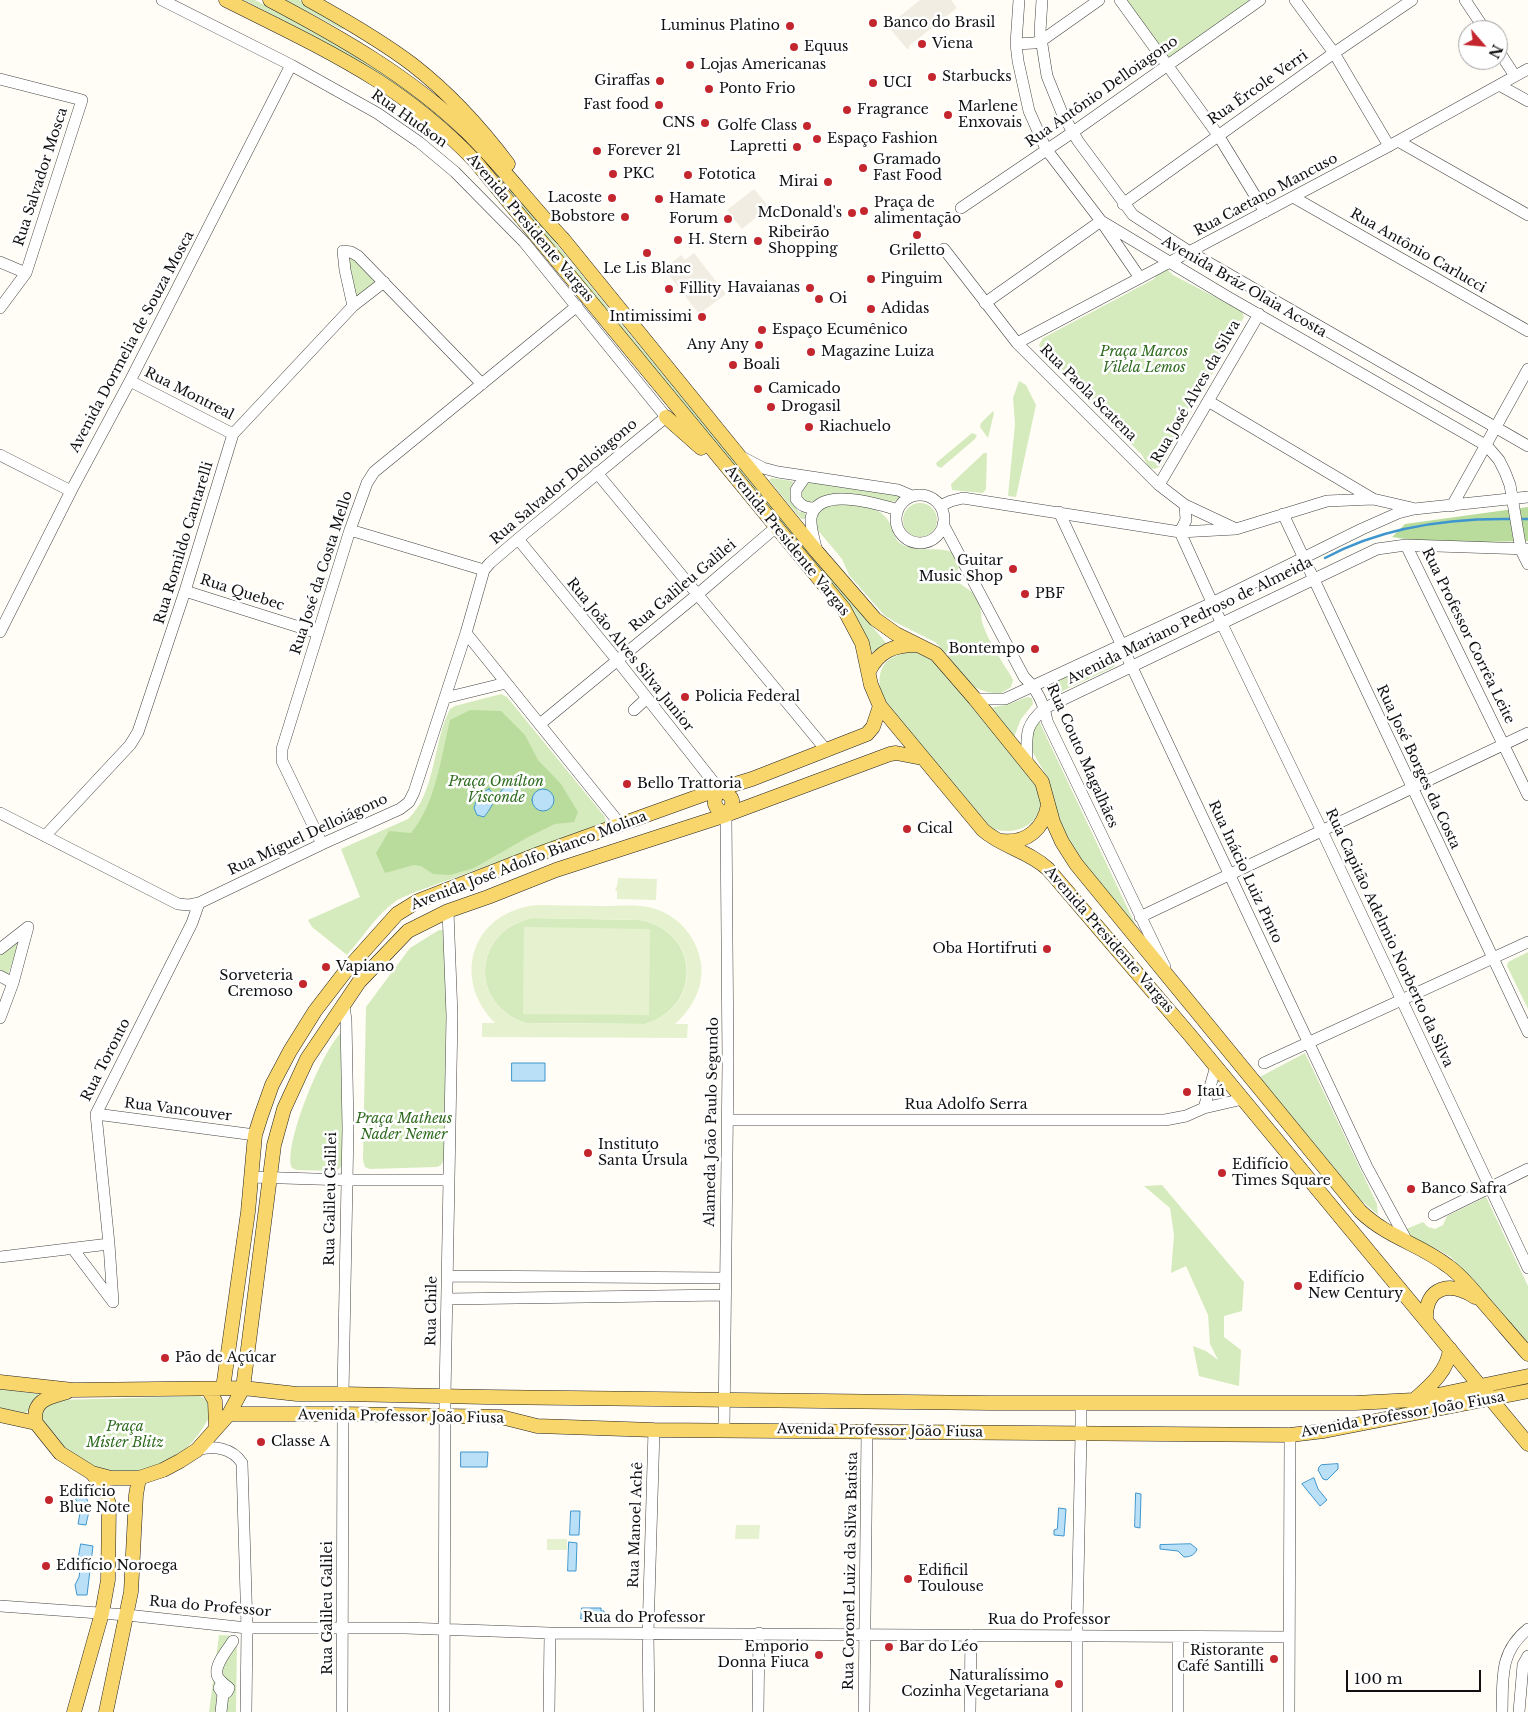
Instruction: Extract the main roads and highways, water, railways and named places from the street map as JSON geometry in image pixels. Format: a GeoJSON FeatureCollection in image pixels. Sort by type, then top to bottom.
{"type":"FeatureCollection","features":[{"type":"Feature","properties":{"kind":"main road","name":"Avenida Presidente Vargas"},"geometry":{"type":"LineString","coordinates":[[226,0],[307,41],[375,79],[430,119],[454,139],[475,161],[775,528],[844,609],[862,643],[871,686],[880,706],[922,758],[979,827],[997,840],[1036,859],[1048,869],[1105,933],[1528,1444]]}},
{"type":"Feature","properties":{"kind":"main road","name":"Avenida Presidente Vargas"},"geometry":{"type":"LineString","coordinates":[[270,0],[387,66],[442,109],[486,151],[569,246],[817,552],[875,619],[896,634],[936,654],[975,699],[1042,782],[1053,822],[1062,842],[1076,864],[1360,1211],[1383,1230],[1432,1254],[1447,1265],[1470,1285],[1528,1354]]}},
{"type":"Feature","properties":{"kind":"main road"},"geometry":{"type":"LineString","coordinates":[[309,0],[383,44],[414,66],[449,98],[485,134],[536,201],[536,210]]}},
{"type":"Feature","properties":{"kind":"main road"},"geometry":{"type":"LineString","coordinates":[[666,418],[717,463],[730,471]]}},
{"type":"Feature","properties":{"kind":"main road"},"geometry":{"type":"LineString","coordinates":[[868,671],[877,658],[889,649],[897,646],[919,644]]}},
{"type":"Feature","properties":{"kind":"main road","name":"Avenida José Adolfo Bianco Molina"},"geometry":{"type":"LineString","coordinates":[[223,1388],[248,1212],[255,1135],[272,1085],[290,1051],[315,1011],[339,980],[397,914],[418,900],[620,824],[752,779],[867,734],[871,731],[880,706]]}},
{"type":"Feature","properties":{"kind":"main road","name":"Avenida José Adolfo Bianco Molina"},"geometry":{"type":"LineString","coordinates":[[243,1388],[274,1145],[282,1116],[307,1059],[365,976],[408,931],[448,910],[488,897],[556,870],[726,815],[890,754],[922,758]]}},
{"type":"Feature","properties":{"kind":"main road"},"geometry":{"type":"LineString","coordinates":[[719,790],[714,798],[715,805],[719,811],[726,815]]}},
{"type":"Feature","properties":{"kind":"main road"},"geometry":{"type":"LineString","coordinates":[[997,840],[1014,842],[1030,835],[1040,827],[1049,804]]}},
{"type":"Feature","properties":{"kind":"main road"},"geometry":{"type":"LineString","coordinates":[[548,851],[556,870]]}},
{"type":"Feature","properties":{"kind":"main road"},"geometry":{"type":"LineString","coordinates":[[290,1051],[307,1059]]}},
{"type":"Feature","properties":{"kind":"main road"},"geometry":{"type":"LineString","coordinates":[[1426,1320],[1426,1309],[1429,1300],[1442,1289],[1459,1288],[1482,1301]]}},
{"type":"Feature","properties":{"kind":"main road"},"geometry":{"type":"LineString","coordinates":[[1414,1400],[1440,1374],[1446,1365],[1450,1349]]}},
{"type":"Feature","properties":{"kind":"main road","name":"Avenida Professor João Fiusa"},"geometry":{"type":"LineString","coordinates":[[0,1382],[73,1390],[243,1388],[297,1394],[990,1403],[1355,1403],[1414,1400],[1528,1376]]}},
{"type":"Feature","properties":{"kind":"main road"},"geometry":{"type":"LineString","coordinates":[[73,1390],[46,1398],[37,1406],[34,1413],[36,1422],[60,1453],[92,1473],[111,1478],[139,1478],[163,1470],[197,1450],[229,1414],[243,1388]]}},
{"type":"Feature","properties":{"kind":"main road"},"geometry":{"type":"LineString","coordinates":[[208,1389],[215,1401],[216,1427]]}},
{"type":"Feature","properties":{"kind":"main road","name":"Avenida Professor João Fiusa"},"geometry":{"type":"LineString","coordinates":[[229,1414],[501,1417],[537,1426],[654,1430],[724,1429],[1290,1435],[1324,1431],[1528,1391]]}},
{"type":"Feature","properties":{"kind":"main road"},"geometry":{"type":"LineString","coordinates":[[0,1415],[36,1422]]}},
{"type":"Feature","properties":{"kind":"main road"},"geometry":{"type":"LineString","coordinates":[[74,1712],[102,1614],[108,1580],[109,1505],[105,1490],[92,1473]]}},
{"type":"Feature","properties":{"kind":"main road"},"geometry":{"type":"LineString","coordinates":[[106,1712],[131,1592],[136,1495],[139,1478]]}},
{"type":"Feature","properties":{"kind":"main road"},"geometry":{"type":"LineString","coordinates":[[108,1580],[115,1591],[131,1592]]}},
{"type":"Feature","properties":{"kind":"water"},"geometry":{"type":"Polygon","coordinates":[[[508,785],[520,789],[519,797],[512,803],[505,803],[500,799],[501,790],[508,785]]]}},
{"type":"Feature","properties":{"kind":"water"},"geometry":{"type":"Polygon","coordinates":[[[489,789],[494,799],[493,803],[484,817],[477,815],[474,808],[477,799],[483,792],[489,789]]]}},
{"type":"Feature","properties":{"kind":"water"},"geometry":{"type":"Polygon","coordinates":[[[543,789],[551,792],[554,800],[551,808],[543,811],[535,808],[532,800],[535,792],[543,789]]]}},
{"type":"Feature","properties":{"kind":"water"},"geometry":{"type":"Polygon","coordinates":[[[512,1063],[545,1063],[545,1081],[512,1081],[512,1063]]]}},
{"type":"Feature","properties":{"kind":"water"},"geometry":{"type":"Polygon","coordinates":[[[461,1452],[488,1452],[487,1467],[461,1467],[461,1452]]]}},
{"type":"Feature","properties":{"kind":"water"},"geometry":{"type":"Polygon","coordinates":[[[1338,1464],[1338,1469],[1327,1480],[1323,1479],[1318,1470],[1321,1465],[1338,1464]]]}},
{"type":"Feature","properties":{"kind":"water"},"geometry":{"type":"Polygon","coordinates":[[[1314,1478],[1318,1489],[1327,1500],[1320,1506],[1302,1484],[1314,1478]]]}},
{"type":"Feature","properties":{"kind":"water"},"geometry":{"type":"Polygon","coordinates":[[[1136,1493],[1141,1494],[1140,1528],[1135,1527],[1136,1493]]]}},
{"type":"Feature","properties":{"kind":"water"},"geometry":{"type":"Polygon","coordinates":[[[78,1495],[83,1495],[89,1505],[86,1525],[78,1524],[81,1508],[76,1500],[78,1495]]]}},
{"type":"Feature","properties":{"kind":"water"},"geometry":{"type":"Polygon","coordinates":[[[1059,1508],[1066,1509],[1064,1536],[1054,1535],[1054,1530],[1057,1529],[1059,1508]]]}},
{"type":"Feature","properties":{"kind":"water"},"geometry":{"type":"Polygon","coordinates":[[[571,1511],[580,1511],[579,1535],[570,1535],[571,1511]]]}},
{"type":"Feature","properties":{"kind":"water"},"geometry":{"type":"Polygon","coordinates":[[[569,1542],[577,1543],[576,1571],[568,1571],[569,1542]]]}},
{"type":"Feature","properties":{"kind":"water"},"geometry":{"type":"Polygon","coordinates":[[[81,1544],[93,1546],[87,1595],[77,1595],[75,1585],[79,1577],[78,1560],[81,1544]]]}},
{"type":"Feature","properties":{"kind":"water"},"geometry":{"type":"Polygon","coordinates":[[[1191,1544],[1197,1549],[1194,1554],[1188,1557],[1184,1557],[1178,1551],[1160,1549],[1160,1545],[1191,1544]]]}},
{"type":"Feature","properties":{"kind":"water"},"geometry":{"type":"Polygon","coordinates":[[[582,1608],[601,1608],[601,1611],[604,1611],[604,1619],[581,1619],[582,1608]]]}},
{"type":"Feature","properties":{"kind":"waterway"},"geometry":{"type":"LineString","coordinates":[[1325,558],[1369,539],[1415,526],[1463,520],[1512,519]]}},
{"type":"Feature","properties":{"kind":"waterway"},"geometry":{"type":"LineString","coordinates":[[1520,519],[1528,519]]}},
{"type":"Feature","properties":{"kind":"place","name":"Banco do Brasil"},"geometry":{"type":"Point","coordinates":[873,23]}},
{"type":"Feature","properties":{"kind":"place","name":"Luminus Platino"},"geometry":{"type":"Point","coordinates":[790,26]}},
{"type":"Feature","properties":{"kind":"place","name":"Viena"},"geometry":{"type":"Point","coordinates":[922,44]}},
{"type":"Feature","properties":{"kind":"place","name":"Equus"},"geometry":{"type":"Point","coordinates":[794,47]}},
{"type":"Feature","properties":{"kind":"place","name":"Lojas Americanas"},"geometry":{"type":"Point","coordinates":[690,65]}},
{"type":"Feature","properties":{"kind":"place","name":"Starbucks"},"geometry":{"type":"Point","coordinates":[932,77]}},
{"type":"Feature","properties":{"kind":"place","name":"Giraffas"},"geometry":{"type":"Point","coordinates":[660,81]}},
{"type":"Feature","properties":{"kind":"place","name":"UCI"},"geometry":{"type":"Point","coordinates":[873,83]}},
{"type":"Feature","properties":{"kind":"place","name":"Ponto Frio"},"geometry":{"type":"Point","coordinates":[709,89]}},
{"type":"Feature","properties":{"kind":"place","name":"Fast food"},"geometry":{"type":"Point","coordinates":[659,105]}},
{"type":"Feature","properties":{"kind":"place","name":"Fragrance"},"geometry":{"type":"Point","coordinates":[847,110]}},
{"type":"Feature","properties":{"kind":"place","name":"Marlene Enxovais"},"geometry":{"type":"Point","coordinates":[948,115]}},
{"type":"Feature","properties":{"kind":"place","name":"CNS"},"geometry":{"type":"Point","coordinates":[705,123]}},
{"type":"Feature","properties":{"kind":"place","name":"Golfe Class"},"geometry":{"type":"Point","coordinates":[807,126]}},
{"type":"Feature","properties":{"kind":"place","name":"Espaço Fashion"},"geometry":{"type":"Point","coordinates":[817,139]}},
{"type":"Feature","properties":{"kind":"place","name":"Lapretti"},"geometry":{"type":"Point","coordinates":[797,147]}},
{"type":"Feature","properties":{"kind":"place","name":"Forever 21"},"geometry":{"type":"Point","coordinates":[597,151]}},
{"type":"Feature","properties":{"kind":"place","name":"Gramado Fast Food"},"geometry":{"type":"Point","coordinates":[863,168]}},
{"type":"Feature","properties":{"kind":"place","name":"PKC"},"geometry":{"type":"Point","coordinates":[613,174]}},
{"type":"Feature","properties":{"kind":"place","name":"Fototica"},"geometry":{"type":"Point","coordinates":[688,175]}},
{"type":"Feature","properties":{"kind":"place","name":"Mirai"},"geometry":{"type":"Point","coordinates":[828,182]}},
{"type":"Feature","properties":{"kind":"place","name":"Lacoste"},"geometry":{"type":"Point","coordinates":[612,198]}},
{"type":"Feature","properties":{"kind":"place","name":"Hamate"},"geometry":{"type":"Point","coordinates":[659,199]}},
{"type":"Feature","properties":{"kind":"place","name":"Praça de alimentação"},"geometry":{"type":"Point","coordinates":[864,211]}},
{"type":"Feature","properties":{"kind":"place","name":"McDonald's"},"geometry":{"type":"Point","coordinates":[852,213]}},
{"type":"Feature","properties":{"kind":"place","name":"Bobstore"},"geometry":{"type":"Point","coordinates":[625,217]}},
{"type":"Feature","properties":{"kind":"place","name":"Forum"},"geometry":{"type":"Point","coordinates":[728,219]}},
{"type":"Feature","properties":{"kind":"place","name":"Griletto"},"geometry":{"type":"Point","coordinates":[917,235]}},
{"type":"Feature","properties":{"kind":"place","name":"H. Stern"},"geometry":{"type":"Point","coordinates":[678,240]}},
{"type":"Feature","properties":{"kind":"place","name":"Ribeirão Shopping"},"geometry":{"type":"Point","coordinates":[758,241]}},
{"type":"Feature","properties":{"kind":"place","name":"Le Lis Blanc"},"geometry":{"type":"Point","coordinates":[647,253]}},
{"type":"Feature","properties":{"kind":"place","name":"Pinguim"},"geometry":{"type":"Point","coordinates":[871,279]}},
{"type":"Feature","properties":{"kind":"place","name":"Havaianas"},"geometry":{"type":"Point","coordinates":[810,288]}},
{"type":"Feature","properties":{"kind":"place","name":"Fillity"},"geometry":{"type":"Point","coordinates":[669,289]}},
{"type":"Feature","properties":{"kind":"place","name":"Oi"},"geometry":{"type":"Point","coordinates":[819,299]}},
{"type":"Feature","properties":{"kind":"place","name":"Adidas"},"geometry":{"type":"Point","coordinates":[871,309]}},
{"type":"Feature","properties":{"kind":"place","name":"Intimissimi"},"geometry":{"type":"Point","coordinates":[702,317]}},
{"type":"Feature","properties":{"kind":"place","name":"Espaço Ecumênico"},"geometry":{"type":"Point","coordinates":[762,330]}},
{"type":"Feature","properties":{"kind":"place","name":"Any Any"},"geometry":{"type":"Point","coordinates":[759,345]}},
{"type":"Feature","properties":{"kind":"place","name":"Magazine Luiza"},"geometry":{"type":"Point","coordinates":[811,352]}},
{"type":"Feature","properties":{"kind":"place","name":"Boali"},"geometry":{"type":"Point","coordinates":[733,365]}},
{"type":"Feature","properties":{"kind":"place","name":"Camicado"},"geometry":{"type":"Point","coordinates":[758,389]}},
{"type":"Feature","properties":{"kind":"place","name":"Drogasil"},"geometry":{"type":"Point","coordinates":[771,407]}},
{"type":"Feature","properties":{"kind":"place","name":"Riachuelo"},"geometry":{"type":"Point","coordinates":[809,427]}},
{"type":"Feature","properties":{"kind":"place","name":"Guitar Music Shop"},"geometry":{"type":"Point","coordinates":[1013,569]}},
{"type":"Feature","properties":{"kind":"place","name":"PBF"},"geometry":{"type":"Point","coordinates":[1025,594]}},
{"type":"Feature","properties":{"kind":"place","name":"Bontempo"},"geometry":{"type":"Point","coordinates":[1035,649]}},
{"type":"Feature","properties":{"kind":"place","name":"Policia Federal"},"geometry":{"type":"Point","coordinates":[685,697]}},
{"type":"Feature","properties":{"kind":"place","name":"Bello Trattoria"},"geometry":{"type":"Point","coordinates":[627,784]}},
{"type":"Feature","properties":{"kind":"place","name":"Cical"},"geometry":{"type":"Point","coordinates":[907,829]}},
{"type":"Feature","properties":{"kind":"place","name":"Oba Hortifruti"},"geometry":{"type":"Point","coordinates":[1047,949]}},
{"type":"Feature","properties":{"kind":"place","name":"Vapiano"},"geometry":{"type":"Point","coordinates":[326,967]}},
{"type":"Feature","properties":{"kind":"place","name":"Sorveteria Cremoso"},"geometry":{"type":"Point","coordinates":[303,984]}},
{"type":"Feature","properties":{"kind":"place","name":"Itaú"},"geometry":{"type":"Point","coordinates":[1187,1092]}},
{"type":"Feature","properties":{"kind":"place","name":"Instituto Santa Úrsula"},"geometry":{"type":"Point","coordinates":[588,1153]}},
{"type":"Feature","properties":{"kind":"place","name":"Edifício Times Square"},"geometry":{"type":"Point","coordinates":[1222,1173]}},
{"type":"Feature","properties":{"kind":"place","name":"Banco Safra"},"geometry":{"type":"Point","coordinates":[1411,1189]}},
{"type":"Feature","properties":{"kind":"place","name":"Edifício New Century"},"geometry":{"type":"Point","coordinates":[1298,1286]}},
{"type":"Feature","properties":{"kind":"place","name":"Pão de Açúcar"},"geometry":{"type":"Point","coordinates":[165,1358]}},
{"type":"Feature","properties":{"kind":"place","name":"Classe A"},"geometry":{"type":"Point","coordinates":[261,1442]}},
{"type":"Feature","properties":{"kind":"place","name":"Edifício Blue Note"},"geometry":{"type":"Point","coordinates":[49,1500]}},
{"type":"Feature","properties":{"kind":"place","name":"Edifício Noroega"},"geometry":{"type":"Point","coordinates":[46,1566]}},
{"type":"Feature","properties":{"kind":"place","name":"Edificil Toulouse"},"geometry":{"type":"Point","coordinates":[908,1579]}},
{"type":"Feature","properties":{"kind":"place","name":"Bar do Léo"},"geometry":{"type":"Point","coordinates":[889,1647]}},
{"type":"Feature","properties":{"kind":"place","name":"Emporio Donna Fiuca"},"geometry":{"type":"Point","coordinates":[819,1655]}},
{"type":"Feature","properties":{"kind":"place","name":"Ristorante Café Santilli"},"geometry":{"type":"Point","coordinates":[1274,1659]}},
{"type":"Feature","properties":{"kind":"place","name":"Naturalíssimo Cozinha Vegetariana"},"geometry":{"type":"Point","coordinates":[1059,1684]}},
{"type":"Feature","properties":{"kind":"park label","name":"Praça Marcos Vilela Lemos"},"geometry":{"type":"Point","coordinates":[1144,360]}},
{"type":"Feature","properties":{"kind":"park label","name":"Praça Omílton Visconde"},"geometry":{"type":"Point","coordinates":[496,790]}},
{"type":"Feature","properties":{"kind":"park label","name":"Praça Matheus Nader Nemer"},"geometry":{"type":"Point","coordinates":[404,1128]}},
{"type":"Feature","properties":{"kind":"park label","name":"Praça Mister Blitz"},"geometry":{"type":"Point","coordinates":[125,1435]}}]}
